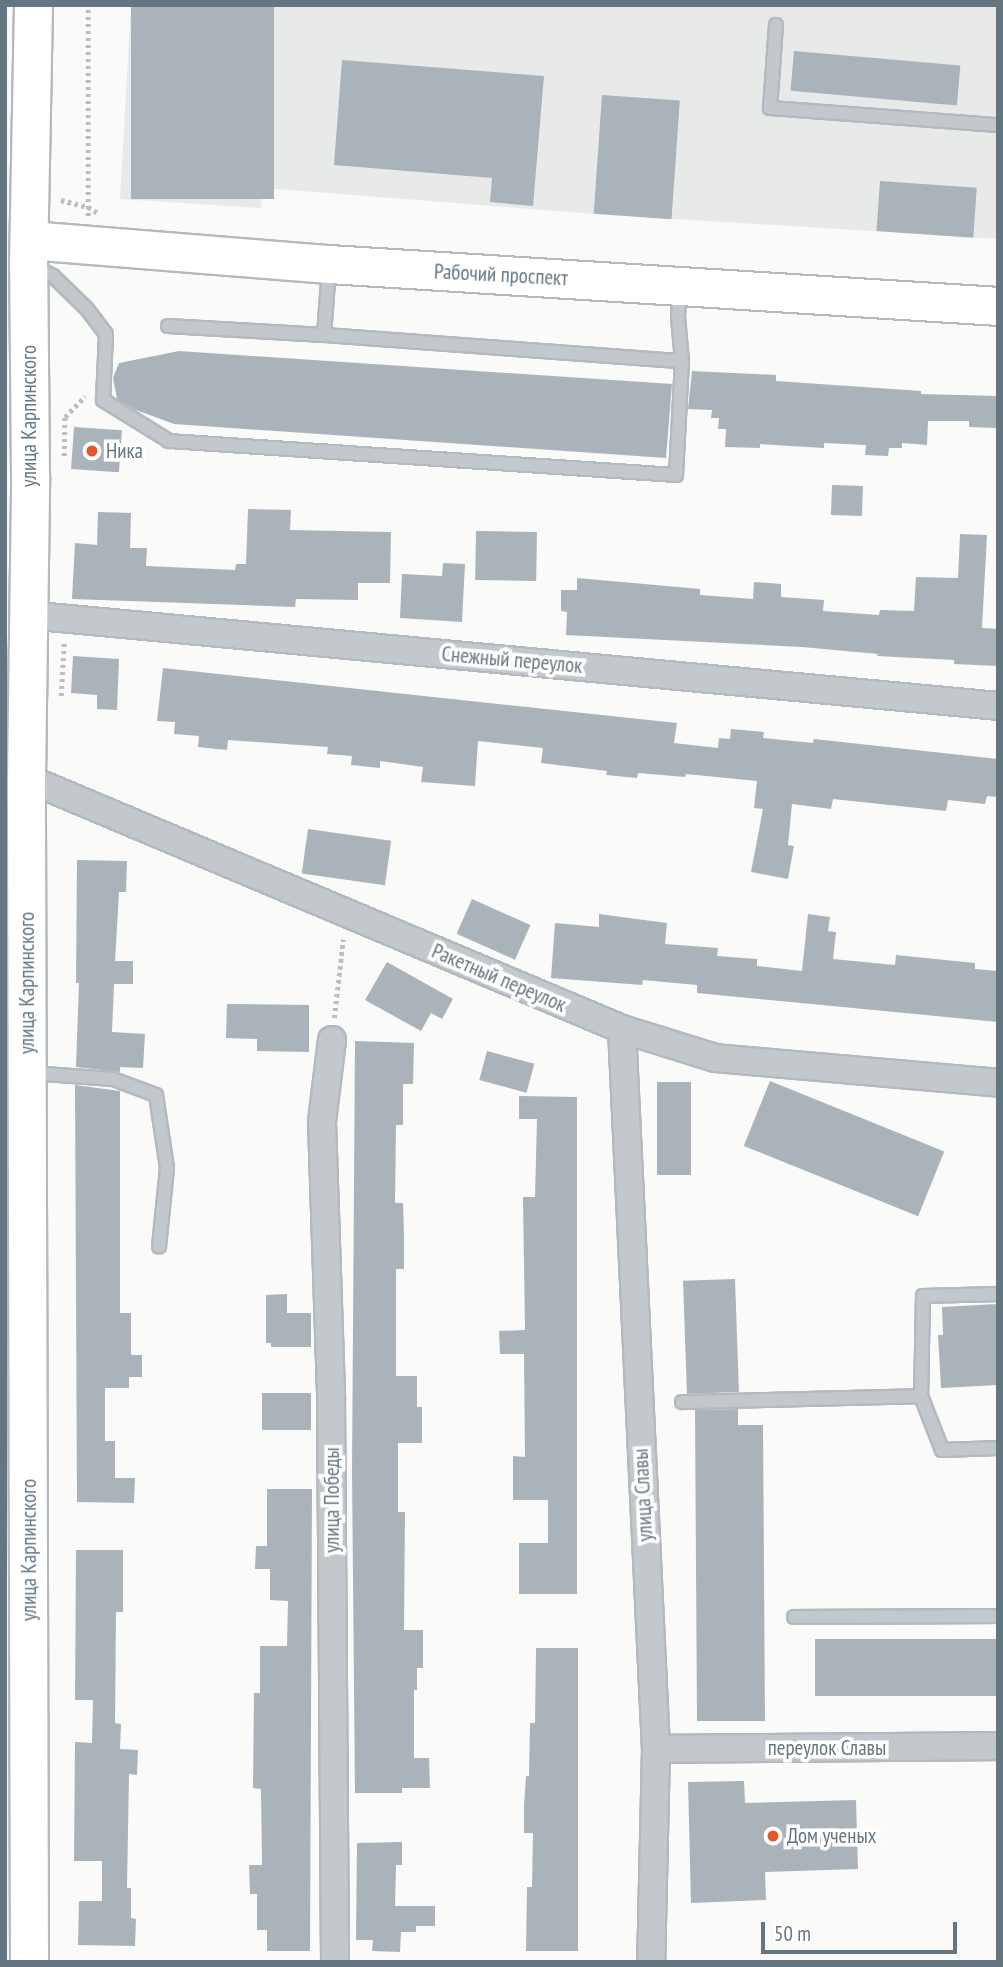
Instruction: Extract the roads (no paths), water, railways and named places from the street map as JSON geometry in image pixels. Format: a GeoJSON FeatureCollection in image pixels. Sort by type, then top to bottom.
{"type":"FeatureCollection","features":[{"type":"Feature","properties":{"kind":"street","name":"улица Карпинского"},"geometry":{"type":"LineString","coordinates":[[29,1962],[18,1824],[27,1073],[26,778],[30,476],[21,248],[33,5]]}},
{"type":"Feature","properties":{"kind":"street","name":"Рабочий проспект"},"geometry":{"type":"LineString","coordinates":[[21,248],[329,264],[998,306]]}},
{"type":"Feature","properties":{"kind":"street","name":"Снежный переулок"},"geometry":{"type":"LineString","coordinates":[[27,615],[998,706]]}},
{"type":"Feature","properties":{"kind":"street","name":"Ракетный переулок"},"geometry":{"type":"LineString","coordinates":[[26,778],[622,1029],[715,1058],[998,1083]]}},
{"type":"Feature","properties":{"kind":"street","name":"улица Славы"},"geometry":{"type":"LineString","coordinates":[[622,1029],[656,1749],[651,1962]]}},
{"type":"Feature","properties":{"kind":"street","name":"улица Победы"},"geometry":{"type":"LineString","coordinates":[[332,1040],[322,1122],[331,1400],[335,1962]]}},
{"type":"Feature","properties":{"kind":"street","name":"переулок Славы"},"geometry":{"type":"LineString","coordinates":[[656,1749],[998,1746]]}},
{"type":"Feature","properties":{"kind":"lane"},"geometry":{"type":"LineString","coordinates":[[776,24],[770,108],[998,125]]}},
{"type":"Feature","properties":{"kind":"lane"},"geometry":{"type":"LineString","coordinates":[[21,248],[87,309],[106,334],[103,400],[169,441],[676,475],[682,361],[678,317],[680,285]]}},
{"type":"Feature","properties":{"kind":"lane"},"geometry":{"type":"LineString","coordinates":[[324,335],[329,264]]}},
{"type":"Feature","properties":{"kind":"lane"},"geometry":{"type":"LineString","coordinates":[[168,326],[682,361]]}},
{"type":"Feature","properties":{"kind":"lane"},"geometry":{"type":"LineString","coordinates":[[27,1073],[113,1079],[156,1095],[167,1168],[159,1247]]}},
{"type":"Feature","properties":{"kind":"lane"},"geometry":{"type":"LineString","coordinates":[[998,1294],[923,1296],[921,1396],[942,1450],[998,1448]]}},
{"type":"Feature","properties":{"kind":"lane"},"geometry":{"type":"LineString","coordinates":[[682,1402],[921,1396]]}},
{"type":"Feature","properties":{"kind":"lane"},"geometry":{"type":"LineString","coordinates":[[794,1618],[998,1616]]}},
{"type":"Feature","properties":{"kind":"place","name":"Ника"},"geometry":{"type":"Point","coordinates":[92,451]}},
{"type":"Feature","properties":{"kind":"place","name":"Дом ученых"},"geometry":{"type":"Point","coordinates":[773,1836]}}]}
